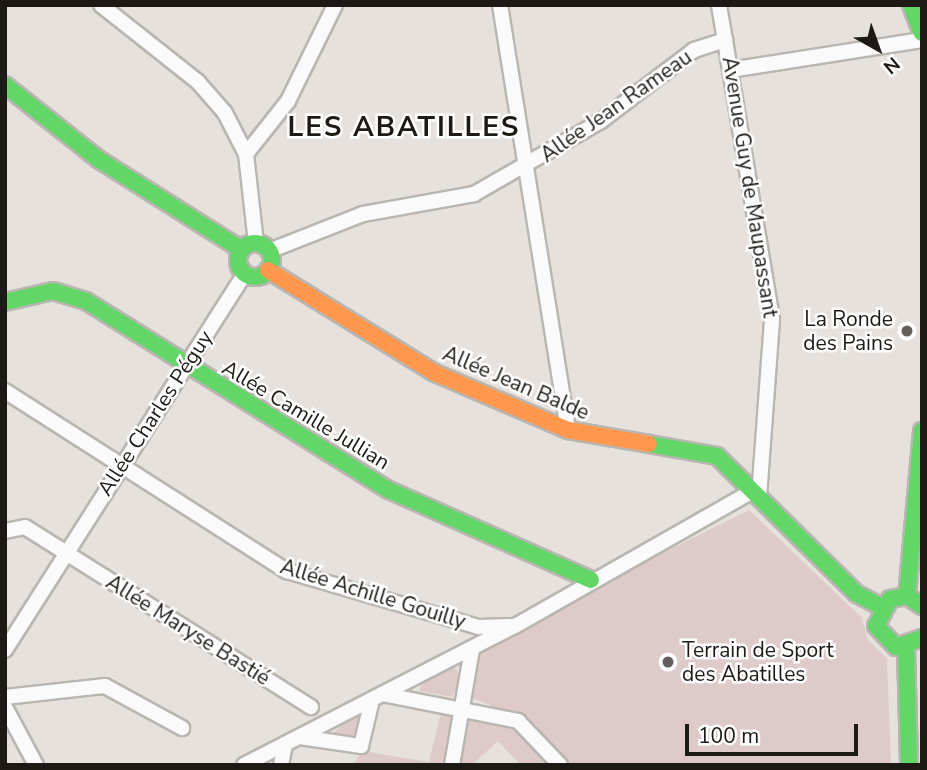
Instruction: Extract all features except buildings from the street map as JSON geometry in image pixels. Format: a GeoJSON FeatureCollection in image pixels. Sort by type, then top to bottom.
{"type":"FeatureCollection","features":[{"type":"Feature","properties":{"kind":"street"},"geometry":{"type":"LineString","coordinates":[[101,5],[198,82],[225,113],[246,154],[256,248],[268,270],[245,273]]}},
{"type":"Feature","properties":{"kind":"street"},"geometry":{"type":"LineString","coordinates":[[246,154],[288,101],[335,5]]}},
{"type":"Feature","properties":{"kind":"street"},"geometry":{"type":"LineString","coordinates":[[500,5],[568,430]]}},
{"type":"Feature","properties":{"kind":"street","name":"Avenue Guy de Maupassant"},"geometry":{"type":"LineString","coordinates":[[719,5],[772,320],[756,493]]}},
{"type":"Feature","properties":{"kind":"street"},"geometry":{"type":"LineString","coordinates":[[911,5],[922,33]]}},
{"type":"Feature","properties":{"kind":"street","name":"Allée Jean Rameau"},"geometry":{"type":"LineString","coordinates":[[256,248],[363,214],[474,194],[601,121],[694,50],[725,40]]}},
{"type":"Feature","properties":{"kind":"street"},"geometry":{"type":"LineString","coordinates":[[730,70],[922,40]]}},
{"type":"Feature","properties":{"kind":"street"},"geometry":{"type":"LineString","coordinates":[[5,85],[99,159],[256,248]]}},
{"type":"Feature","properties":{"kind":"street"},"geometry":{"type":"LineString","coordinates":[[245,273],[256,248]]}},
{"type":"Feature","properties":{"kind":"street","name":"Allée Jean Balde"},"geometry":{"type":"LineString","coordinates":[[268,270],[435,373],[568,430],[718,456],[857,594],[881,607]]}},
{"type":"Feature","properties":{"kind":"street","name":"Allée Charles Péguy"},"geometry":{"type":"LineString","coordinates":[[5,650],[245,273]]}},
{"type":"Feature","properties":{"kind":"street","name":"Allée Camille Jullian"},"geometry":{"type":"LineString","coordinates":[[5,302],[53,291],[86,301],[389,490],[591,580]]}},
{"type":"Feature","properties":{"kind":"street","name":"Allée Achille Gouilly"},"geometry":{"type":"LineString","coordinates":[[5,391],[287,571],[479,627],[515,626],[591,580],[756,493]]}},
{"type":"Feature","properties":{"kind":"street"},"geometry":{"type":"LineString","coordinates":[[907,596],[922,431]]}},
{"type":"Feature","properties":{"kind":"street","name":"Allée Maryse Bastié"},"geometry":{"type":"LineString","coordinates":[[5,531],[25,527],[311,708]]}},
{"type":"Feature","properties":{"kind":"street"},"geometry":{"type":"LineString","coordinates":[[907,596],[922,606]]}},
{"type":"Feature","properties":{"kind":"street"},"geometry":{"type":"LineString","coordinates":[[906,647],[880,635],[881,607],[907,596]]}},
{"type":"Feature","properties":{"kind":"street"},"geometry":{"type":"LineString","coordinates":[[244,765],[515,626]]}},
{"type":"Feature","properties":{"kind":"street"},"geometry":{"type":"LineString","coordinates":[[906,647],[922,638]]}},
{"type":"Feature","properties":{"kind":"street"},"geometry":{"type":"LineString","coordinates":[[906,647],[909,765]]}},
{"type":"Feature","properties":{"kind":"street"},"geometry":{"type":"LineString","coordinates":[[452,765],[472,649]]}},
{"type":"Feature","properties":{"kind":"street"},"geometry":{"type":"LineString","coordinates":[[5,696],[105,687],[182,728]]}},
{"type":"Feature","properties":{"kind":"street"},"geometry":{"type":"LineString","coordinates":[[377,697],[461,709],[519,721],[560,765]]}},
{"type":"Feature","properties":{"kind":"street"},"geometry":{"type":"LineString","coordinates":[[300,737],[361,746],[377,697]]}},
{"type":"Feature","properties":{"kind":"street"},"geometry":{"type":"LineString","coordinates":[[5,707],[36,765]]}},
{"type":"Feature","properties":{"kind":"street"},"geometry":{"type":"LineString","coordinates":[[281,765],[285,744]]}},
{"type":"Feature","properties":{"kind":"shaded area"},"geometry":{"type":"Polygon","coordinates":[[[749,510],[862,618],[868,640],[887,659],[891,765],[569,765],[535,724],[470,697],[478,654],[584,592],[749,510]]]}},
{"type":"Feature","properties":{"kind":"shaded area"},"geometry":{"type":"Polygon","coordinates":[[[454,667],[461,676],[452,697],[419,691],[423,681],[454,667]]]}},
{"type":"Feature","properties":{"kind":"shaded area"},"geometry":{"type":"Polygon","coordinates":[[[441,713],[452,718],[446,765],[353,765],[362,751],[429,762],[441,713]]]}},
{"type":"Feature","properties":{"kind":"shaded area"},"geometry":{"type":"Polygon","coordinates":[[[354,716],[361,720],[353,739],[330,735],[354,716]]]}},
{"type":"Feature","properties":{"kind":"shaded area"},"geometry":{"type":"Polygon","coordinates":[[[468,718],[516,727],[551,765],[521,765],[498,741],[472,765],[457,765],[468,718]]]}},
{"type":"Feature","properties":{"kind":"traffic: fast"},"geometry":{"type":"LineString","coordinates":[[911,5],[922,33]]}},
{"type":"Feature","properties":{"kind":"traffic: fast"},"geometry":{"type":"LineString","coordinates":[[5,85],[98,159],[242,250]]}},
{"type":"Feature","properties":{"kind":"traffic: fast"},"geometry":{"type":"LineString","coordinates":[[255,243],[267,248],[272,260],[267,272],[255,277],[243,272],[238,260],[243,248],[255,243]]}},
{"type":"Feature","properties":{"kind":"traffic: fast"},"geometry":{"type":"LineString","coordinates":[[5,302],[53,291],[86,301],[389,490],[591,580]]}},
{"type":"Feature","properties":{"kind":"traffic: fast"},"geometry":{"type":"LineString","coordinates":[[907,596],[922,431]]}},
{"type":"Feature","properties":{"kind":"traffic: fast"},"geometry":{"type":"LineString","coordinates":[[649,444],[717,456],[857,594],[881,607]]}},
{"type":"Feature","properties":{"kind":"traffic: fast"},"geometry":{"type":"LineString","coordinates":[[922,606],[907,596],[890,599],[876,626],[896,647],[922,638]]}},
{"type":"Feature","properties":{"kind":"traffic: fast"},"geometry":{"type":"LineString","coordinates":[[906,647],[909,765]]}},
{"type":"Feature","properties":{"kind":"traffic: slow"},"geometry":{"type":"LineString","coordinates":[[268,270],[435,373],[568,430],[649,444]]}},
{"type":"Feature","properties":{"kind":"place","name":"La Ronde des Pains"},"geometry":{"type":"Point","coordinates":[907,331]}},
{"type":"Feature","properties":{"kind":"place","name":"Terrain de Sport des Abatilles"},"geometry":{"type":"Point","coordinates":[668,662]}},
{"type":"Feature","properties":{"kind":"district","name":"LES ABATILLES"},"geometry":{"type":"Point","coordinates":[404,127]}}]}
